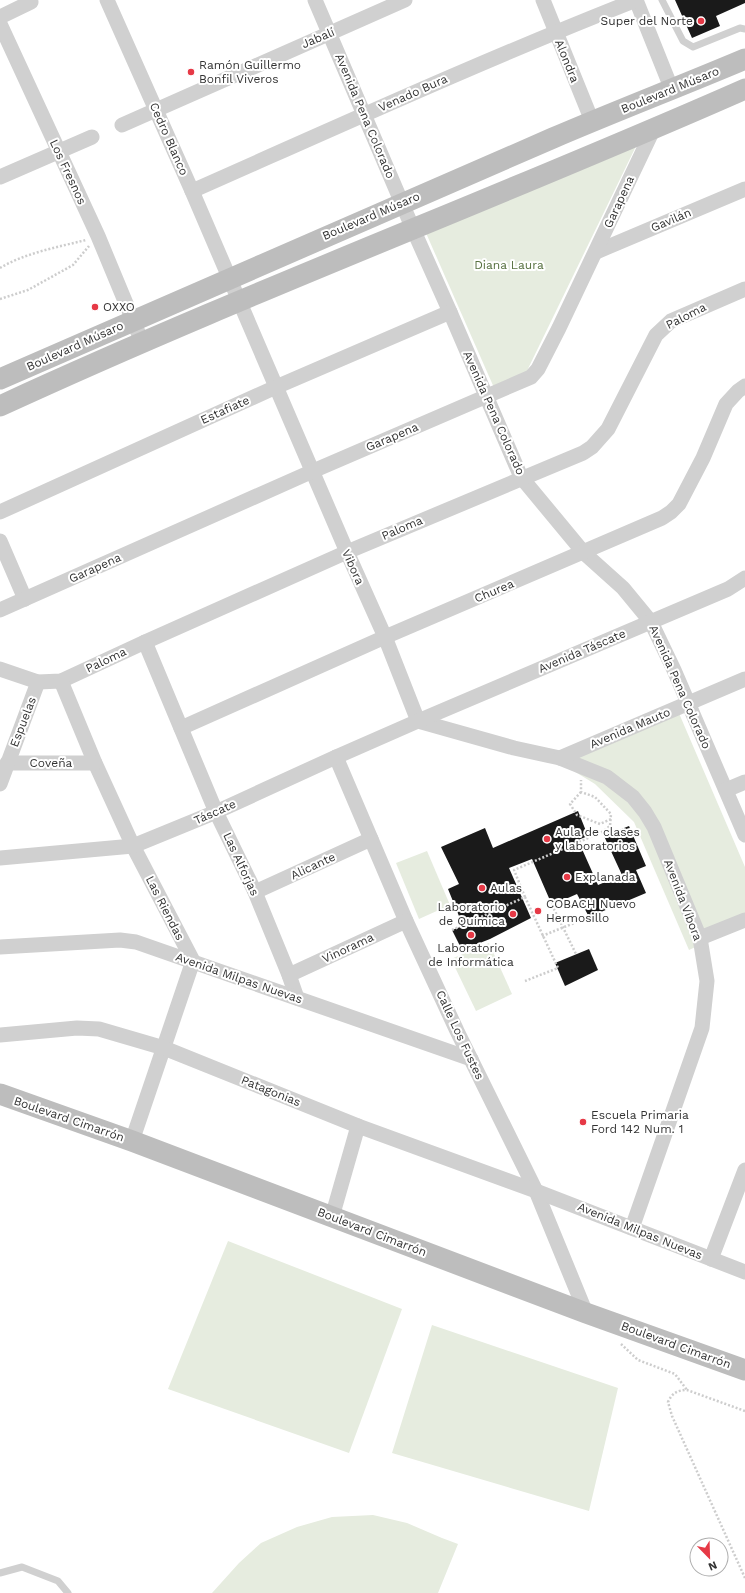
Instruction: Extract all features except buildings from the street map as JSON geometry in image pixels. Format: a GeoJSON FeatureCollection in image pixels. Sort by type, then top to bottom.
{"type":"FeatureCollection","features":[{"type":"Feature","properties":{"kind":"street","name":"Cedro Blanco"},"geometry":{"type":"LineString","coordinates":[[107,0],[229,278]]}},
{"type":"Feature","properties":{"kind":"street","name":"Avenida Pena Colorado"},"geometry":{"type":"LineString","coordinates":[[315,0],[521,478],[584,553],[623,588],[651,622],[689,703],[745,835]]}},
{"type":"Feature","properties":{"kind":"street","name":"Jabalí"},"geometry":{"type":"LineString","coordinates":[[122,125],[405,0]]}},
{"type":"Feature","properties":{"kind":"street","name":"Alondra"},"geometry":{"type":"LineString","coordinates":[[543,0],[592,121]]}},
{"type":"Feature","properties":{"kind":"street","name":"Venado Bura"},"geometry":{"type":"LineString","coordinates":[[192,191],[555,31],[636,0]]}},
{"type":"Feature","properties":{"kind":"street"},"geometry":{"type":"LineString","coordinates":[[636,0],[672,90]]}},
{"type":"Feature","properties":{"kind":"street"},"geometry":{"type":"LineString","coordinates":[[0,16],[31,2]]}},
{"type":"Feature","properties":{"kind":"street","name":"Los Fresnos"},"geometry":{"type":"LineString","coordinates":[[0,24],[98,236],[142,342]]}},
{"type":"Feature","properties":{"kind":"street","name":"Boulevard Músaro"},"geometry":{"type":"LineString","coordinates":[[0,379],[287,252],[592,121],[672,90],[745,59]]}},
{"type":"Feature","properties":{"kind":"street","name":"Boulevard Músaro"},"geometry":{"type":"LineString","coordinates":[[0,406],[142,342],[565,165],[653,130],[745,89]]}},
{"type":"Feature","properties":{"kind":"street","name":"Garapena"},"geometry":{"type":"LineString","coordinates":[[0,610],[312,471],[531,377],[538,369],[559,328],[653,130]]}},
{"type":"Feature","properties":{"kind":"street"},"geometry":{"type":"LineString","coordinates":[[0,177],[92,137]]}},
{"type":"Feature","properties":{"kind":"street","name":"Gavilán"},"geometry":{"type":"LineString","coordinates":[[596,252],[745,189]]}},
{"type":"Feature","properties":{"kind":"street","name":"Vibora"},"geometry":{"type":"LineString","coordinates":[[229,278],[385,637],[418,720]]}},
{"type":"Feature","properties":{"kind":"street","name":"Paloma"},"geometry":{"type":"LineString","coordinates":[[0,669],[38,682],[61,681],[347,552],[583,453],[600,439],[608,429],[656,336],[663,328],[671,321],[745,289]]}},
{"type":"Feature","properties":{"kind":"street","name":"Estafiate"},"geometry":{"type":"LineString","coordinates":[[0,512],[276,387],[450,312]]}},
{"type":"Feature","properties":{"kind":"street","name":"Churea"},"geometry":{"type":"LineString","coordinates":[[181,728],[385,637],[584,553],[662,518],[679,504],[703,458],[726,404],[745,386]]}},
{"type":"Feature","properties":{"kind":"street"},"geometry":{"type":"LineString","coordinates":[[0,541],[25,599]]}},
{"type":"Feature","properties":{"kind":"street","name":"Avenida Táscate"},"geometry":{"type":"LineString","coordinates":[[418,720],[728,589],[745,578]]}},
{"type":"Feature","properties":{"kind":"street","name":"Las Alforjas"},"geometry":{"type":"LineString","coordinates":[[145,642],[216,812],[254,892],[289,975],[297,998]]}},
{"type":"Feature","properties":{"kind":"street","name":"Avenida Mauto"},"geometry":{"type":"LineString","coordinates":[[560,758],[745,679]]}},
{"type":"Feature","properties":{"kind":"street","name":"Las Riendas"},"geometry":{"type":"LineString","coordinates":[[61,681],[95,763],[133,846],[193,961]]}},
{"type":"Feature","properties":{"kind":"street","name":"Espuelas"},"geometry":{"type":"LineString","coordinates":[[0,784],[38,682]]}},
{"type":"Feature","properties":{"kind":"street"},"geometry":{"type":"LineString","coordinates":[[418,720],[506,746],[560,758]]}},
{"type":"Feature","properties":{"kind":"street","name":"Táscate"},"geometry":{"type":"LineString","coordinates":[[0,858],[133,846],[216,812],[418,720]]}},
{"type":"Feature","properties":{"kind":"street","name":"Calle Los Fustes"},"geometry":{"type":"LineString","coordinates":[[336,757],[406,921],[471,1059],[536,1191],[586,1313]]}},
{"type":"Feature","properties":{"kind":"street","name":"Avenida Víbora"},"geometry":{"type":"LineString","coordinates":[[560,758],[607,777],[632,797],[645,812],[654,827],[700,938],[707,981],[702,1028],[632,1228]]}},
{"type":"Feature","properties":{"kind":"street","name":"Coveña"},"geometry":{"type":"LineString","coordinates":[[8,763],[95,763]]}},
{"type":"Feature","properties":{"kind":"street"},"geometry":{"type":"LineString","coordinates":[[726,790],[745,782]]}},
{"type":"Feature","properties":{"kind":"street","name":"Alicante"},"geometry":{"type":"LineString","coordinates":[[254,892],[372,839]]}},
{"type":"Feature","properties":{"kind":"street"},"geometry":{"type":"LineString","coordinates":[[700,938],[745,920]]}},
{"type":"Feature","properties":{"kind":"street","name":"Vinorama"},"geometry":{"type":"LineString","coordinates":[[289,975],[406,921]]}},
{"type":"Feature","properties":{"kind":"street","name":"Avenida Milpas Nuevas"},"geometry":{"type":"LineString","coordinates":[[0,947],[120,940],[136,942],[471,1059]]}},
{"type":"Feature","properties":{"kind":"street"},"geometry":{"type":"LineString","coordinates":[[132,1141],[193,961]]}},
{"type":"Feature","properties":{"kind":"street","name":"Patagonias"},"geometry":{"type":"LineString","coordinates":[[0,1035],[76,1028],[99,1029],[164,1048],[358,1126],[536,1191]]}},
{"type":"Feature","properties":{"kind":"street","name":"Boulevard Cimarrón"},"geometry":{"type":"LineString","coordinates":[[0,1094],[132,1141],[586,1313],[745,1370]]}},
{"type":"Feature","properties":{"kind":"street"},"geometry":{"type":"LineString","coordinates":[[332,1217],[358,1126]]}},
{"type":"Feature","properties":{"kind":"street"},"geometry":{"type":"LineString","coordinates":[[711,1259],[745,1170]]}},
{"type":"Feature","properties":{"kind":"street","name":"Avenida Milpas Nuevas"},"geometry":{"type":"LineString","coordinates":[[536,1191],[745,1272]]}},
{"type":"Feature","properties":{"kind":"lane"},"geometry":{"type":"LineString","coordinates":[[662,0],[683,42],[693,47],[740,28],[745,29]]}},
{"type":"Feature","properties":{"kind":"lane"},"geometry":{"type":"LineString","coordinates":[[0,1572],[22,1567],[58,1581],[68,1593]]}},
{"type":"Feature","properties":{"kind":"path"},"geometry":{"type":"LineString","coordinates":[[0,268],[42,252],[98,236]]}},
{"type":"Feature","properties":{"kind":"path"},"geometry":{"type":"LineString","coordinates":[[0,298],[28,290],[73,265],[98,236]]}},
{"type":"Feature","properties":{"kind":"path"},"geometry":{"type":"LineString","coordinates":[[580,766],[581,792],[570,804],[577,815],[600,824],[611,819]]}},
{"type":"Feature","properties":{"kind":"path"},"geometry":{"type":"LineString","coordinates":[[525,981],[558,968],[542,936],[514,870],[602,832],[610,826],[611,814],[595,797],[581,792]]}},
{"type":"Feature","properties":{"kind":"path"},"geometry":{"type":"LineString","coordinates":[[452,930],[525,897]]}},
{"type":"Feature","properties":{"kind":"path"},"geometry":{"type":"LineString","coordinates":[[552,905],[576,954]]}},
{"type":"Feature","properties":{"kind":"path"},"geometry":{"type":"LineString","coordinates":[[542,936],[589,917]]}},
{"type":"Feature","properties":{"kind":"path"},"geometry":{"type":"LineString","coordinates":[[611,1322],[622,1346],[638,1360],[675,1374],[687,1390]]}},
{"type":"Feature","properties":{"kind":"path"},"geometry":{"type":"LineString","coordinates":[[745,1411],[687,1390],[679,1390],[671,1396],[668,1402],[672,1416],[745,1578]]}},
{"type":"Feature","properties":{"kind":"green space","name":"Diana Laura"},"geometry":{"type":"Polygon","coordinates":[[[639,140],[524,377],[495,390],[426,233],[639,140]]]}},
{"type":"Feature","properties":{"kind":"green space"},"geometry":{"type":"Polygon","coordinates":[[[678,711],[745,867],[745,924],[689,950],[634,822],[595,784],[554,759],[678,711]]]}},
{"type":"Feature","properties":{"kind":"green space"},"geometry":{"type":"Polygon","coordinates":[[[427,851],[450,905],[419,919],[396,863],[427,851]]]}},
{"type":"Feature","properties":{"kind":"green space"},"geometry":{"type":"Polygon","coordinates":[[[489,943],[512,994],[476,1011],[451,959],[489,943]]]}},
{"type":"Feature","properties":{"kind":"green space"},"geometry":{"type":"Polygon","coordinates":[[[228,1241],[402,1309],[349,1453],[168,1389],[228,1241]]]}},
{"type":"Feature","properties":{"kind":"green space"},"geometry":{"type":"Polygon","coordinates":[[[432,1325],[618,1388],[589,1511],[392,1453],[432,1325]]]}},
{"type":"Feature","properties":{"kind":"green space"},"geometry":{"type":"Polygon","coordinates":[[[373,1515],[407,1523],[458,1544],[438,1593],[212,1593],[239,1563],[261,1543],[297,1527],[332,1517],[373,1515]]]}},
{"type":"Feature","properties":{"kind":"place","name":"Super del Norte"},"geometry":{"type":"Point","coordinates":[701,21]}},
{"type":"Feature","properties":{"kind":"place","name":"Ramón Guillermo Bonfil Viveros"},"geometry":{"type":"Point","coordinates":[191,72]}},
{"type":"Feature","properties":{"kind":"place","name":"OXXO"},"geometry":{"type":"Point","coordinates":[95,307]}},
{"type":"Feature","properties":{"kind":"place","name":"Aula de clases y laboratorios"},"geometry":{"type":"Point","coordinates":[547,839]}},
{"type":"Feature","properties":{"kind":"place","name":"Explanada"},"geometry":{"type":"Point","coordinates":[567,877]}},
{"type":"Feature","properties":{"kind":"place","name":"Aulas"},"geometry":{"type":"Point","coordinates":[482,888]}},
{"type":"Feature","properties":{"kind":"place","name":"COBACH Nuevo Hermosillo"},"geometry":{"type":"Point","coordinates":[538,911]}},
{"type":"Feature","properties":{"kind":"place","name":"Laboratorio de Química"},"geometry":{"type":"Point","coordinates":[513,914]}},
{"type":"Feature","properties":{"kind":"place","name":"Laboratorio de Informática"},"geometry":{"type":"Point","coordinates":[471,935]}},
{"type":"Feature","properties":{"kind":"place","name":"Escuela Primaria Ford 142 Num. 1"},"geometry":{"type":"Point","coordinates":[583,1122]}}]}
